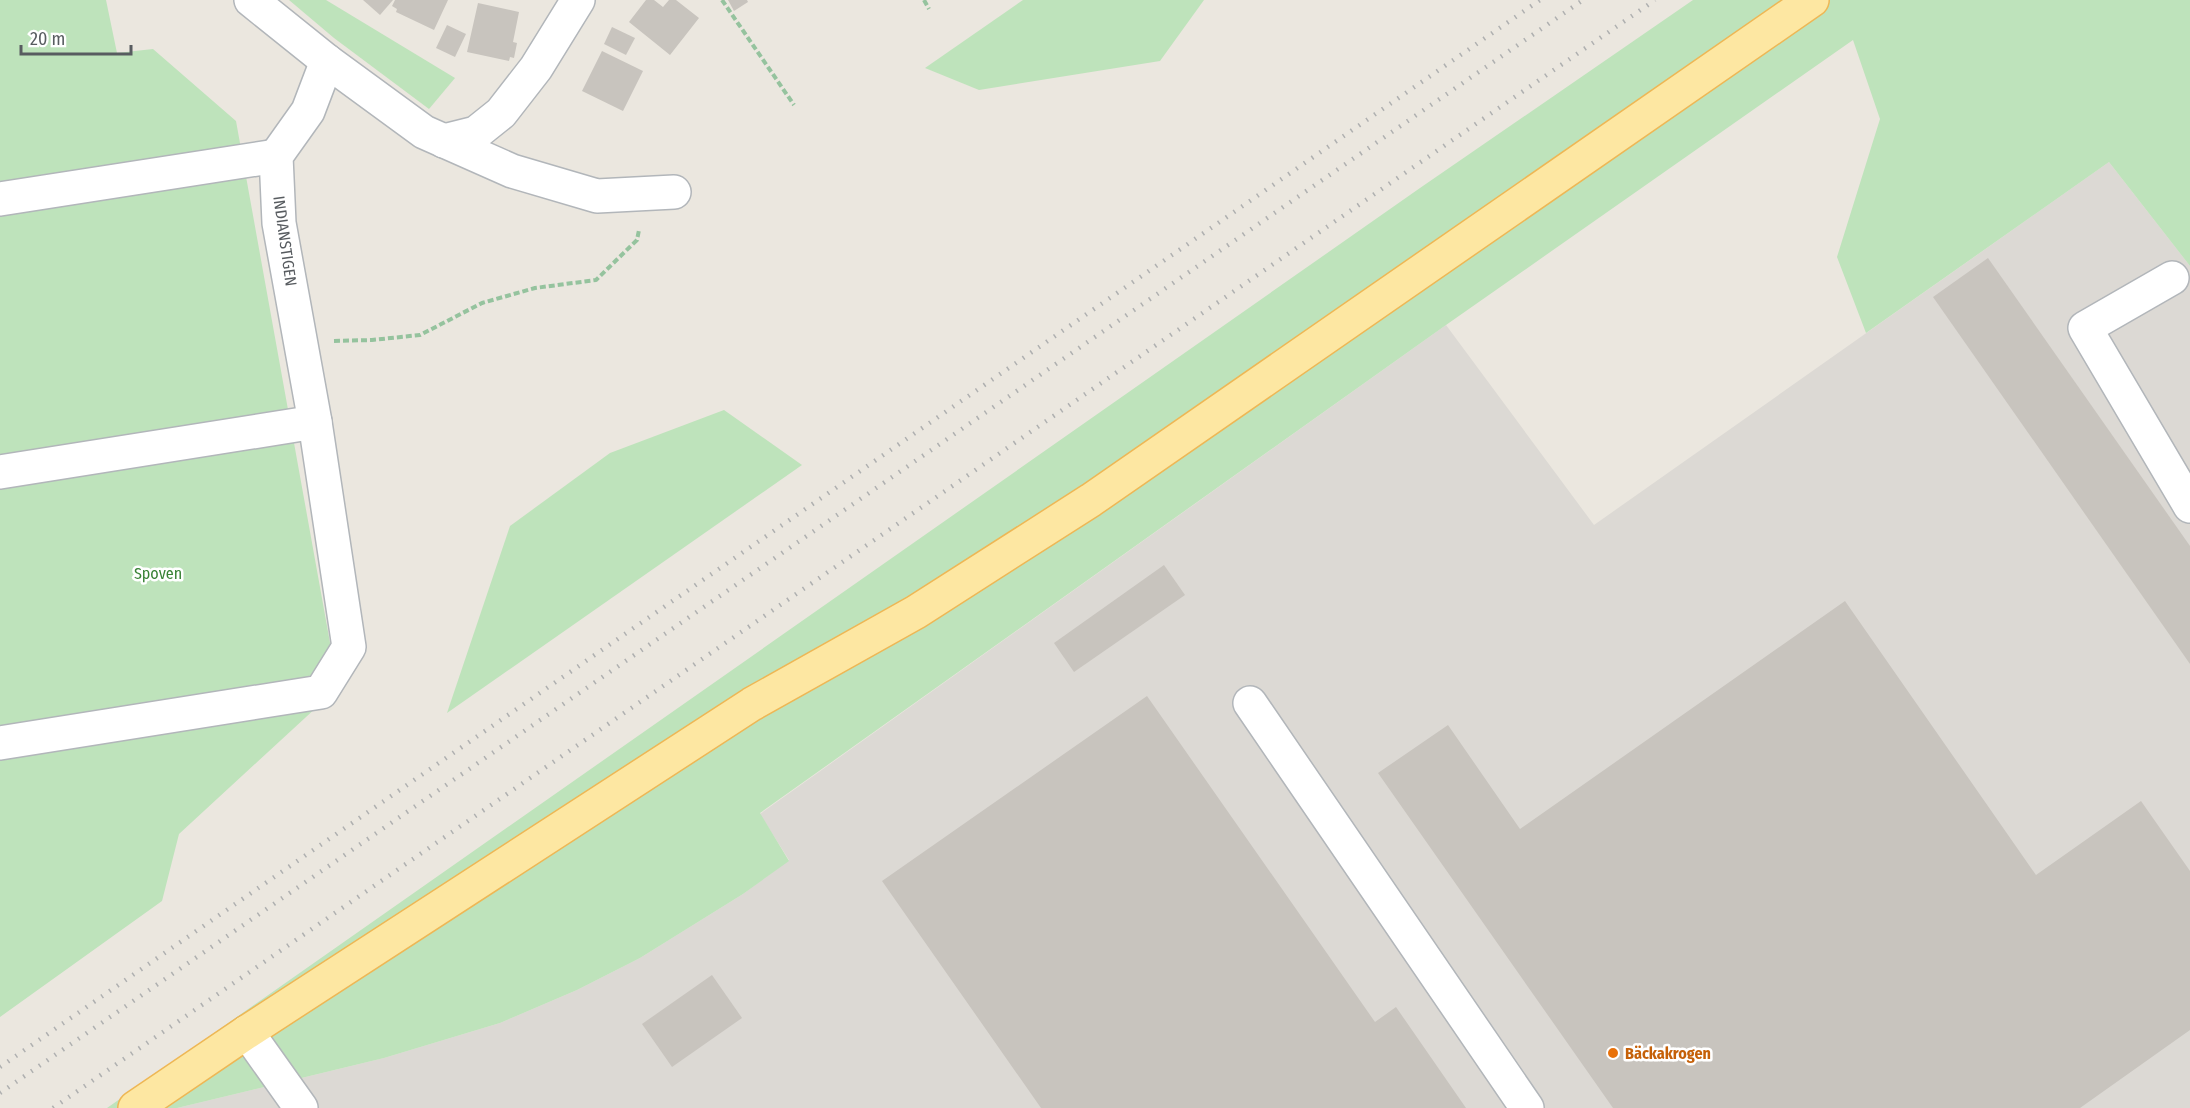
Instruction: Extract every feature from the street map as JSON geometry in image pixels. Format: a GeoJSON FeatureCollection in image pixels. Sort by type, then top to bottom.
{"type":"FeatureCollection","features":[{"type":"Feature","properties":{"kind":"main road"},"geometry":{"type":"LineString","coordinates":[[135,1108],[247,1032],[752,704],[916,612],[1091,500],[1812,0]]}},
{"type":"Feature","properties":{"kind":"street"},"geometry":{"type":"LineString","coordinates":[[251,0],[327,61],[424,132],[512,171],[597,196],[659,192]]}},
{"type":"Feature","properties":{"kind":"street"},"geometry":{"type":"LineString","coordinates":[[444,141],[476,133],[501,113],[536,68],[578,0]]}},
{"type":"Feature","properties":{"kind":"street"},"geometry":{"type":"LineString","coordinates":[[0,199],[276,156],[308,111],[327,61]]}},
{"type":"Feature","properties":{"kind":"street","name":"INDIANSTIGEN"},"geometry":{"type":"LineString","coordinates":[[0,742],[321,692],[349,647],[315,422],[279,223],[276,156]]}},
{"type":"Feature","properties":{"kind":"street"},"geometry":{"type":"LineString","coordinates":[[2172,278],[2085,328],[2190,506]]}},
{"type":"Feature","properties":{"kind":"street"},"geometry":{"type":"LineString","coordinates":[[0,471],[315,422]]}},
{"type":"Feature","properties":{"kind":"street"},"geometry":{"type":"LineString","coordinates":[[1250,703],[1527,1108]]}},
{"type":"Feature","properties":{"kind":"street"},"geometry":{"type":"LineString","coordinates":[[247,1032],[301,1108]]}},
{"type":"Feature","properties":{"kind":"path"},"geometry":{"type":"LineString","coordinates":[[722,0],[794,105]]}},
{"type":"Feature","properties":{"kind":"path"},"geometry":{"type":"LineString","coordinates":[[924,0],[929,9]]}},
{"type":"Feature","properties":{"kind":"path"},"geometry":{"type":"LineString","coordinates":[[301,342],[372,340],[420,335],[482,303],[535,288],[596,280],[637,240],[659,192]]}},
{"type":"Feature","properties":{"kind":"shaded area"},"geometry":{"type":"Polygon","coordinates":[[[2109,162],[2190,266],[2190,1108],[177,1108],[384,1058],[500,1023],[577,990],[640,958],[743,894],[789,860],[760,814],[1446,325],[1594,525],[2109,162]]]}},
{"type":"Feature","properties":{"kind":"green space","name":"Spoven"},"geometry":{"type":"Polygon","coordinates":[[[0,0],[106,0],[117,53],[153,49],[236,121],[336,676],[318,706],[179,834],[162,901],[0,1017],[0,0]]]}},
{"type":"Feature","properties":{"kind":"green space"},"geometry":{"type":"Polygon","coordinates":[[[289,0],[326,0],[455,78],[429,109],[334,38],[289,0]]]}},
{"type":"Feature","properties":{"kind":"green space"},"geometry":{"type":"Polygon","coordinates":[[[1023,0],[1204,0],[1160,61],[979,90],[925,68],[1023,0]]]}},
{"type":"Feature","properties":{"kind":"green space"},"geometry":{"type":"Polygon","coordinates":[[[1693,0],[2190,0],[2190,266],[2109,162],[1866,333],[1837,257],[1880,119],[1853,40],[1446,325],[760,813],[789,861],[743,894],[640,958],[577,990],[500,1023],[384,1058],[177,1108],[107,1108],[1420,188],[1693,0]]]}},
{"type":"Feature","properties":{"kind":"green space"},"geometry":{"type":"Polygon","coordinates":[[[724,410],[802,465],[447,713],[510,526],[610,453],[724,410]]]}},
{"type":"Feature","properties":{"kind":"building"},"geometry":{"type":"Polygon","coordinates":[[[363,0],[393,0],[380,15],[363,0]]]}},
{"type":"Feature","properties":{"kind":"building"},"geometry":{"type":"Polygon","coordinates":[[[395,0],[448,0],[434,30],[396,12],[397,9],[392,6],[395,0]]]}},
{"type":"Feature","properties":{"kind":"building"},"geometry":{"type":"Polygon","coordinates":[[[646,0],[654,0],[663,7],[669,0],[676,0],[699,18],[670,55],[629,22],[646,0]]]}},
{"type":"Feature","properties":{"kind":"building"},"geometry":{"type":"Polygon","coordinates":[[[728,0],[747,0],[748,2],[734,11],[728,0]]]}},
{"type":"Feature","properties":{"kind":"building"},"geometry":{"type":"Polygon","coordinates":[[[478,3],[519,12],[513,42],[517,43],[514,58],[510,57],[509,61],[467,52],[478,3]]]}},
{"type":"Feature","properties":{"kind":"building"},"geometry":{"type":"Polygon","coordinates":[[[447,25],[466,34],[455,57],[436,48],[447,25]]]}},
{"type":"Feature","properties":{"kind":"building"},"geometry":{"type":"Polygon","coordinates":[[[612,27],[635,38],[626,55],[604,44],[612,27]]]}},
{"type":"Feature","properties":{"kind":"building"},"geometry":{"type":"Polygon","coordinates":[[[602,51],[643,71],[623,111],[582,91],[602,51]]]}},
{"type":"Feature","properties":{"kind":"building"},"geometry":{"type":"Polygon","coordinates":[[[1988,258],[2190,546],[2190,664],[1933,297],[1988,258]]]}},
{"type":"Feature","properties":{"kind":"building"},"geometry":{"type":"Polygon","coordinates":[[[1164,565],[1185,595],[1074,672],[1054,643],[1164,565]]]}},
{"type":"Feature","properties":{"kind":"building"},"geometry":{"type":"Polygon","coordinates":[[[1845,601],[2036,875],[2141,801],[2190,871],[2190,1030],[2080,1108],[1613,1108],[1378,773],[1448,725],[1520,829],[1845,601]]]}},
{"type":"Feature","properties":{"kind":"building"},"geometry":{"type":"Polygon","coordinates":[[[1147,696],[1375,1022],[1396,1007],[1466,1108],[1041,1108],[882,881],[1147,696]]]}},
{"type":"Feature","properties":{"kind":"building"},"geometry":{"type":"Polygon","coordinates":[[[712,975],[742,1018],[672,1067],[642,1024],[712,975]]]}},
{"type":"Feature","properties":{"kind":"railway"},"geometry":{"type":"LineString","coordinates":[[0,1067],[1540,0]]}},
{"type":"Feature","properties":{"kind":"railway"},"geometry":{"type":"LineString","coordinates":[[0,1093],[1583,0]]}},
{"type":"Feature","properties":{"kind":"railway"},"geometry":{"type":"LineString","coordinates":[[53,1108],[1655,0]]}},
{"type":"Feature","properties":{"kind":"place","name":"Bäckakrogen"},"geometry":{"type":"Point","coordinates":[1613,1053]}}]}
